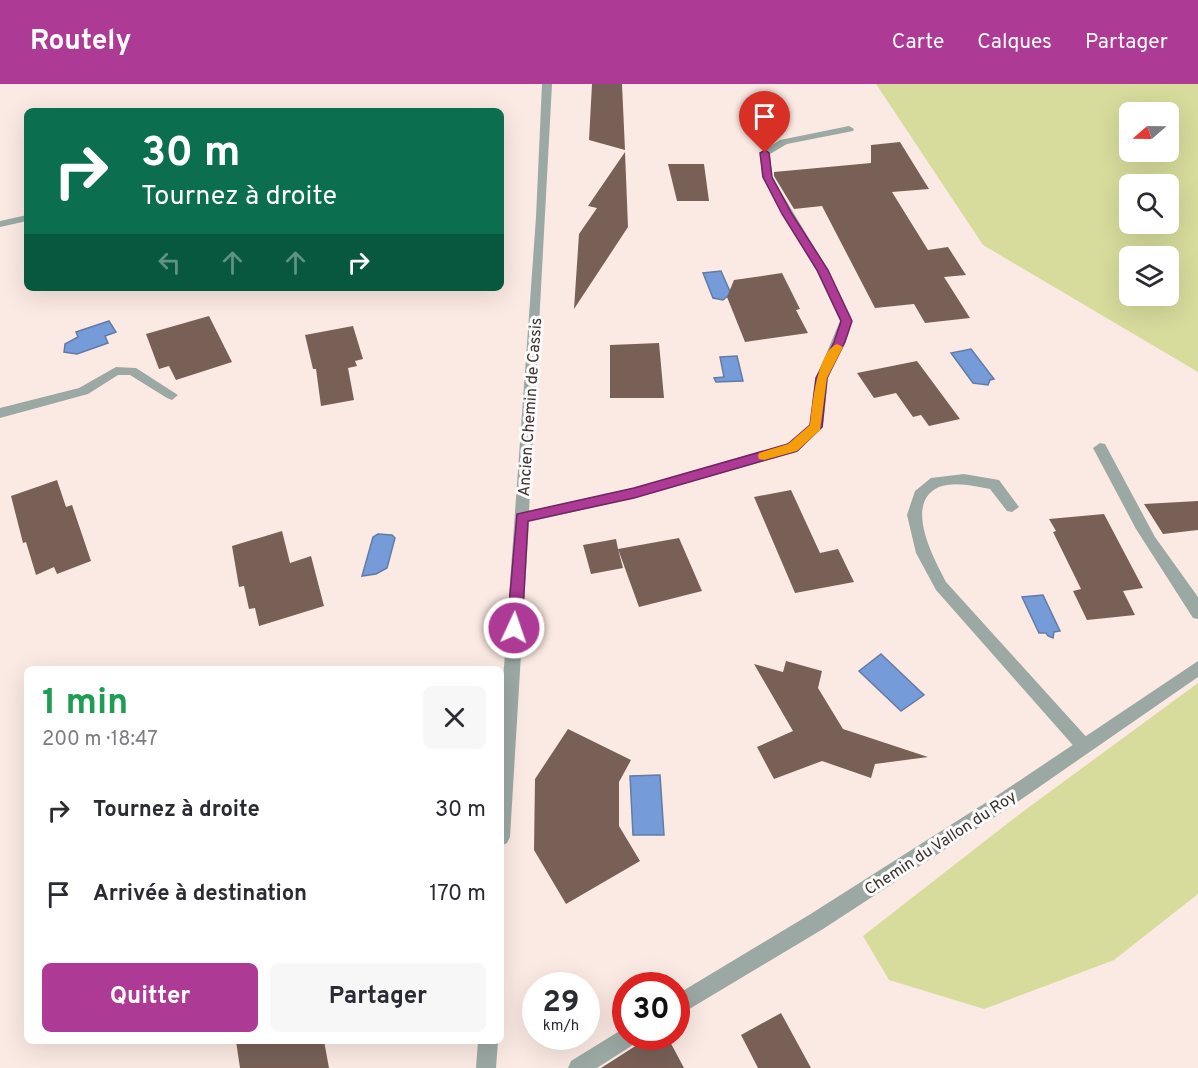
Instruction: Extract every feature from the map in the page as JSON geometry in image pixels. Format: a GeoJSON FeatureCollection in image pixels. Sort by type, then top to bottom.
{"type":"FeatureCollection","features":[{"type":"Feature","properties":{"kind":"street","name":"Ancien Chemin de Cassis"},"geometry":{"type":"LineString","coordinates":[[504,791],[548,84]]}},
{"type":"Feature","properties":{"kind":"street"},"geometry":{"type":"LineString","coordinates":[[522,518],[634,493],[792,447],[816,427],[822,378],[840,342],[846,321],[822,270],[787,214],[768,177],[765,153],[784,142],[849,129]]}},
{"type":"Feature","properties":{"kind":"street"},"geometry":{"type":"LineString","coordinates":[[0,224],[24,219]]}},
{"type":"Feature","properties":{"kind":"street"},"geometry":{"type":"LineString","coordinates":[[0,413],[83,391],[116,371],[132,371],[172,394]]}},
{"type":"Feature","properties":{"kind":"street"},"geometry":{"type":"LineString","coordinates":[[1100,447],[1114,478],[1170,571],[1192,597],[1198,613]]}},
{"type":"Feature","properties":{"kind":"street"},"geometry":{"type":"LineString","coordinates":[[1012,507],[994,484],[964,479],[936,482],[920,495],[914,516],[923,553],[941,586],[1084,746]]}},
{"type":"Feature","properties":{"kind":"street","name":"Chemin du Vallon du Roy"},"geometry":{"type":"LineString","coordinates":[[690,998],[826,915],[1007,799],[1198,668]]}},
{"type":"Feature","properties":{"kind":"street"},"geometry":{"type":"LineString","coordinates":[[486,1068],[488,1044]]}},
{"type":"Feature","properties":{"kind":"street"},"geometry":{"type":"LineString","coordinates":[[578,1068],[612,1047]]}},
{"type":"Feature","properties":{"kind":"green space"},"geometry":{"type":"Polygon","coordinates":[[[876,84],[1198,84],[1198,372],[983,245],[876,84]]]}},
{"type":"Feature","properties":{"kind":"green space"},"geometry":{"type":"Polygon","coordinates":[[[1198,683],[1198,894],[1114,960],[984,1009],[889,980],[863,936],[1021,813],[1198,683]]]}},
{"type":"Feature","properties":{"kind":"water"},"geometry":{"type":"Polygon","coordinates":[[[721,271],[732,296],[723,300],[713,298],[703,273],[721,271]]]}},
{"type":"Feature","properties":{"kind":"water"},"geometry":{"type":"Polygon","coordinates":[[[109,321],[116,332],[105,336],[108,343],[77,354],[64,352],[65,344],[78,337],[76,332],[109,321]]]}},
{"type":"Feature","properties":{"kind":"water"},"geometry":{"type":"Polygon","coordinates":[[[971,349],[994,379],[990,380],[988,385],[973,383],[951,353],[971,349]]]}},
{"type":"Feature","properties":{"kind":"water"},"geometry":{"type":"Polygon","coordinates":[[[737,356],[743,381],[716,382],[714,378],[724,377],[720,357],[737,356]]]}},
{"type":"Feature","properties":{"kind":"water"},"geometry":{"type":"Polygon","coordinates":[[[378,534],[392,535],[395,538],[387,568],[376,574],[362,576],[373,537],[378,534]]]}},
{"type":"Feature","properties":{"kind":"water"},"geometry":{"type":"Polygon","coordinates":[[[1043,595],[1060,631],[1054,632],[1053,638],[1046,633],[1039,633],[1022,597],[1043,595]]]}},
{"type":"Feature","properties":{"kind":"water"},"geometry":{"type":"Polygon","coordinates":[[[881,654],[924,695],[901,711],[859,671],[881,654]]]}},
{"type":"Feature","properties":{"kind":"water"},"geometry":{"type":"Polygon","coordinates":[[[660,775],[664,835],[633,835],[630,776],[660,775]]]}},
{"type":"Feature","properties":{"kind":"building"},"geometry":{"type":"Polygon","coordinates":[[[592,84],[622,84],[625,150],[589,140],[592,84]]]}},
{"type":"Feature","properties":{"kind":"building"},"geometry":{"type":"Polygon","coordinates":[[[900,142],[929,189],[892,192],[928,250],[948,247],[966,275],[944,277],[970,318],[925,323],[914,304],[875,308],[822,206],[794,209],[774,176],[774,172],[871,163],[871,145],[900,142]]]}},
{"type":"Feature","properties":{"kind":"building"},"geometry":{"type":"Polygon","coordinates":[[[625,152],[628,227],[574,309],[579,234],[597,208],[588,206],[625,152]]]}},
{"type":"Feature","properties":{"kind":"building"},"geometry":{"type":"Polygon","coordinates":[[[668,164],[704,164],[709,201],[677,201],[668,164]]]}},
{"type":"Feature","properties":{"kind":"building"},"geometry":{"type":"Polygon","coordinates":[[[782,273],[800,309],[796,310],[808,333],[745,342],[727,297],[734,280],[782,273]]]}},
{"type":"Feature","properties":{"kind":"building"},"geometry":{"type":"Polygon","coordinates":[[[209,316],[232,362],[176,380],[169,366],[159,369],[146,334],[209,316]]]}},
{"type":"Feature","properties":{"kind":"building"},"geometry":{"type":"Polygon","coordinates":[[[353,326],[363,359],[355,361],[357,366],[348,368],[354,400],[321,406],[316,369],[313,369],[305,335],[353,326]]]}},
{"type":"Feature","properties":{"kind":"building"},"geometry":{"type":"Polygon","coordinates":[[[659,343],[664,398],[610,398],[610,345],[659,343]]]}},
{"type":"Feature","properties":{"kind":"building"},"geometry":{"type":"Polygon","coordinates":[[[917,361],[960,419],[929,426],[921,415],[913,417],[896,393],[874,398],[857,373],[917,361]]]}},
{"type":"Feature","properties":{"kind":"building"},"geometry":{"type":"Polygon","coordinates":[[[57,480],[66,507],[72,505],[91,561],[57,574],[54,567],[36,575],[26,542],[23,543],[11,496],[57,480]]]}},
{"type":"Feature","properties":{"kind":"building"},"geometry":{"type":"Polygon","coordinates":[[[791,490],[820,553],[838,549],[854,582],[795,593],[754,497],[791,490]]]}},
{"type":"Feature","properties":{"kind":"building"},"geometry":{"type":"Polygon","coordinates":[[[1198,501],[1198,530],[1163,534],[1144,504],[1198,501]]]}},
{"type":"Feature","properties":{"kind":"building"},"geometry":{"type":"Polygon","coordinates":[[[1104,514],[1143,588],[1123,591],[1135,615],[1087,620],[1073,591],[1081,589],[1049,519],[1104,514]]]}},
{"type":"Feature","properties":{"kind":"building"},"geometry":{"type":"Polygon","coordinates":[[[282,531],[290,563],[311,556],[324,606],[259,626],[255,608],[249,609],[244,586],[239,587],[232,546],[282,531]]]}},
{"type":"Feature","properties":{"kind":"building"},"geometry":{"type":"Polygon","coordinates":[[[679,538],[702,591],[639,607],[618,549],[679,538]]]}},
{"type":"Feature","properties":{"kind":"building"},"geometry":{"type":"Polygon","coordinates":[[[616,539],[623,568],[591,574],[583,545],[616,539]]]}},
{"type":"Feature","properties":{"kind":"building"},"geometry":{"type":"Polygon","coordinates":[[[786,661],[822,671],[818,688],[843,729],[928,757],[875,764],[871,778],[822,761],[774,779],[757,747],[793,731],[754,664],[783,672],[786,661]]]}},
{"type":"Feature","properties":{"kind":"building"},"geometry":{"type":"Polygon","coordinates":[[[568,729],[631,760],[619,782],[619,826],[640,861],[566,904],[534,850],[535,779],[568,729]]]}},
{"type":"Feature","properties":{"kind":"building"},"geometry":{"type":"Polygon","coordinates":[[[781,1013],[811,1068],[758,1068],[741,1035],[781,1013]]]}},
{"type":"Feature","properties":{"kind":"building"},"geometry":{"type":"Polygon","coordinates":[[[236,1044],[325,1044],[329,1068],[240,1068],[236,1044]]]}},
{"type":"Feature","properties":{"kind":"building"},"geometry":{"type":"Polygon","coordinates":[[[629,1050],[674,1050],[684,1068],[601,1068],[629,1050]]]}},
{"type":"Feature","properties":{"kind":"slow traffic"},"geometry":{"type":"LineString","coordinates":[[764,456],[792,447],[816,427],[822,378],[837,347]]}},
{"type":"Feature","properties":{"kind":"route"},"geometry":{"type":"LineString","coordinates":[[514,628],[522,518],[634,493],[792,447],[816,427],[822,378],[840,342],[846,321],[822,270],[787,214],[768,177],[765,153]]}}]}
